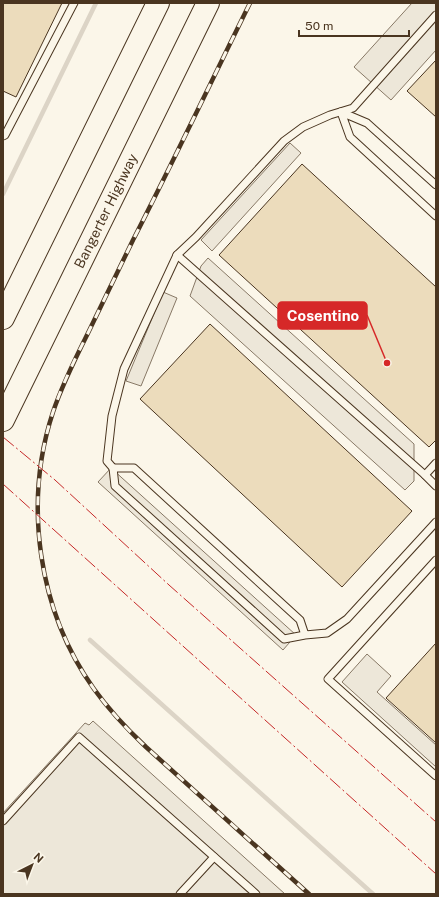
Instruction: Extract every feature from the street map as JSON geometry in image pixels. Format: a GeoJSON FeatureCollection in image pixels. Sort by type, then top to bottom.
{"type":"FeatureCollection","features":[{"type":"Feature","properties":{"kind":"highway"},"geometry":{"type":"LineString","coordinates":[[3,318],[158,3]]}},
{"type":"Feature","properties":{"kind":"highway","name":"Bangerter Highway"},"geometry":{"type":"LineString","coordinates":[[3,420],[208,3]]}},
{"type":"Feature","properties":{"kind":"lane"},"geometry":{"type":"LineString","coordinates":[[3,136],[5,135],[74,3]]}},
{"type":"Feature","properties":{"kind":"lane"},"geometry":{"type":"LineString","coordinates":[[436,16],[353,108],[303,127],[284,141],[196,237],[177,255],[124,369],[112,416],[107,460],[113,468],[115,486],[284,639],[327,633],[347,619],[436,522]]}},
{"type":"Feature","properties":{"kind":"lane"},"geometry":{"type":"LineString","coordinates":[[341,112],[367,123],[436,185]]}},
{"type":"Feature","properties":{"kind":"lane"},"geometry":{"type":"LineString","coordinates":[[341,112],[350,137],[436,216]]}},
{"type":"Feature","properties":{"kind":"lane"},"geometry":{"type":"LineString","coordinates":[[177,255],[426,475],[436,486]]}},
{"type":"Feature","properties":{"kind":"lane"},"geometry":{"type":"LineString","coordinates":[[426,475],[436,463]]}},
{"type":"Feature","properties":{"kind":"lane"},"geometry":{"type":"LineString","coordinates":[[113,468],[134,468],[300,620],[305,635]]}},
{"type":"Feature","properties":{"kind":"lane"},"geometry":{"type":"LineString","coordinates":[[436,560],[328,679],[436,776]]}},
{"type":"Feature","properties":{"kind":"lane"},"geometry":{"type":"LineString","coordinates":[[3,821],[79,737],[256,894]]}},
{"type":"Feature","properties":{"kind":"lane"},"geometry":{"type":"LineString","coordinates":[[180,894],[214,857]]}},
{"type":"Feature","properties":{"kind":"shaded area"},"geometry":{"type":"Polygon","coordinates":[[[412,3],[436,3],[436,50],[391,100],[354,67],[412,3]]]}},
{"type":"Feature","properties":{"kind":"shaded area"},"geometry":{"type":"Polygon","coordinates":[[[290,143],[301,153],[212,251],[201,240],[290,143]]]}},
{"type":"Feature","properties":{"kind":"shaded area"},"geometry":{"type":"Polygon","coordinates":[[[208,258],[414,444],[414,481],[405,490],[190,296],[201,266],[208,258]]]}},
{"type":"Feature","properties":{"kind":"shaded area"},"geometry":{"type":"Polygon","coordinates":[[[163,292],[177,298],[141,386],[126,381],[163,292]]]}},
{"type":"Feature","properties":{"kind":"shaded area"},"geometry":{"type":"Polygon","coordinates":[[[111,468],[296,635],[283,650],[98,482],[111,468]]]}},
{"type":"Feature","properties":{"kind":"shaded area"},"geometry":{"type":"Polygon","coordinates":[[[367,654],[391,676],[377,692],[436,745],[436,767],[342,682],[367,654]]]}},
{"type":"Feature","properties":{"kind":"shaded area"},"geometry":{"type":"Polygon","coordinates":[[[93,721],[285,894],[3,894],[3,813],[85,723],[89,725],[93,721]]]}},
{"type":"Feature","properties":{"kind":"building"},"geometry":{"type":"Polygon","coordinates":[[[3,3],[62,3],[16,97],[3,91],[3,3]]]}},
{"type":"Feature","properties":{"kind":"building"},"geometry":{"type":"Polygon","coordinates":[[[436,60],[436,117],[407,91],[436,60]]]}},
{"type":"Feature","properties":{"kind":"building"},"geometry":{"type":"Polygon","coordinates":[[[302,164],[436,287],[436,440],[429,447],[219,255],[302,164]]]}},
{"type":"Feature","properties":{"kind":"building"},"geometry":{"type":"Polygon","coordinates":[[[210,324],[412,511],[342,587],[140,399],[210,324]]]}},
{"type":"Feature","properties":{"kind":"building"},"geometry":{"type":"Polygon","coordinates":[[[436,643],[436,743],[386,698],[436,643]]]}},
{"type":"Feature","properties":{"kind":"waterway"},"geometry":{"type":"LineString","coordinates":[[3,194],[96,3]]}},
{"type":"Feature","properties":{"kind":"waterway"},"geometry":{"type":"LineString","coordinates":[[90,640],[373,894]]}},
{"type":"Feature","properties":{"kind":"railway"},"geometry":{"type":"LineString","coordinates":[[250,3],[60,392],[44,447],[39,483],[38,519],[41,555],[49,591],[60,626],[75,658],[94,689],[118,719],[146,747],[309,894]]}},
{"type":"Feature","properties":{"kind":"power"},"geometry":{"type":"LineString","coordinates":[[3,437],[55,480],[169,585],[436,822]]}},
{"type":"Feature","properties":{"kind":"power"},"geometry":{"type":"LineString","coordinates":[[3,484],[436,874]]}},
{"type":"Feature","properties":{"kind":"place","name":"Cosentino"},"geometry":{"type":"Point","coordinates":[387,363]}}]}
